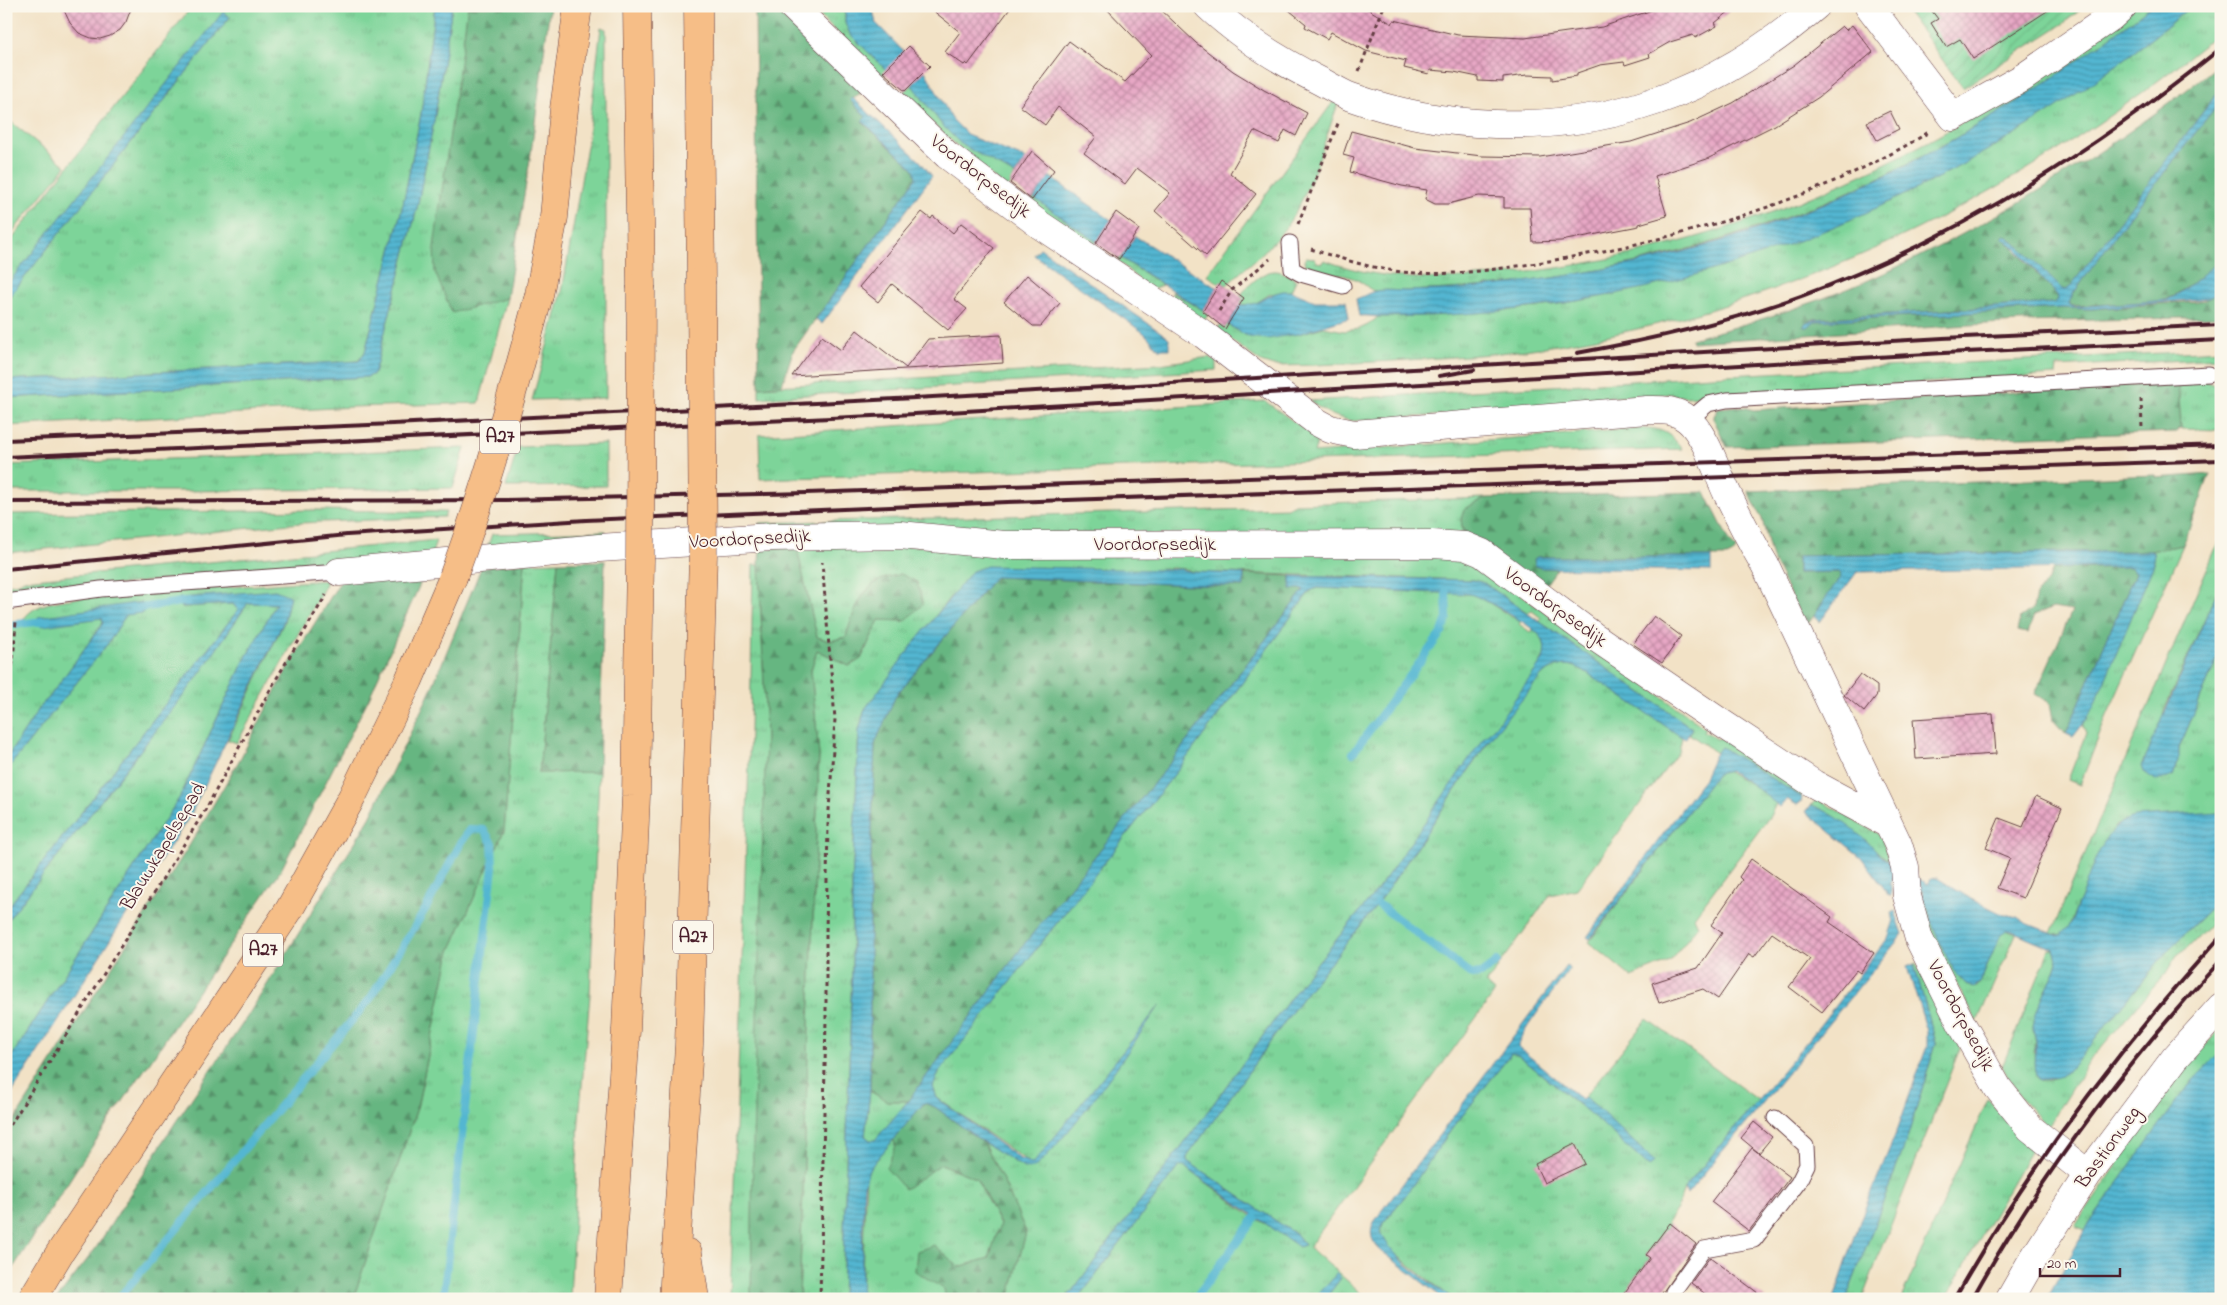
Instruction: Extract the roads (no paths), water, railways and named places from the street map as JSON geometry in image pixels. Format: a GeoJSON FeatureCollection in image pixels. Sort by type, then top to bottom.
{"type":"FeatureCollection","features":[{"type":"Feature","properties":{"kind":"highway","name":"A27"},"geometry":{"type":"LineString","coordinates":[[32,1299],[59,1254],[289,910],[352,797],[410,680],[453,578],[474,520],[512,399],[538,295],[554,217],[564,109],[578,6]]}},
{"type":"Feature","properties":{"kind":"highway"},"geometry":{"type":"LineString","coordinates":[[608,1299],[626,1030],[636,796],[640,559],[641,286],[637,6]]}},
{"type":"Feature","properties":{"kind":"highway","name":"A27"},"geometry":{"type":"LineString","coordinates":[[674,1299],[695,889],[703,554],[698,6]]}},
{"type":"Feature","properties":{"kind":"highway","name":"A27"},"geometry":{"type":"LineString","coordinates":[[680,1205],[695,1299]]}},
{"type":"Feature","properties":{"kind":"street","name":"Voordorpsedijk"},"geometry":{"type":"LineString","coordinates":[[792,6],[947,155],[1040,225],[1203,334],[1317,422],[1330,429],[1354,434],[1647,410],[1676,412],[1689,420],[1700,437],[1747,535],[1765,565],[1898,844],[1906,877],[1907,896],[1919,939],[1961,1023],[2003,1096],[2020,1118],[2040,1138],[2088,1174]]}},
{"type":"Feature","properties":{"kind":"street"},"geometry":{"type":"LineString","coordinates":[[1208,6],[1228,26],[1289,66],[1350,96],[1404,111],[1459,121],[1523,125],[1585,118],[1640,106],[1693,86],[1740,61],[1787,31],[1816,6]]}},
{"type":"Feature","properties":{"kind":"street"},"geometry":{"type":"LineString","coordinates":[[1869,6],[1953,117],[2024,77],[2112,17],[2123,6]]}},
{"type":"Feature","properties":{"kind":"street","name":"Voordorpsedijk"},"geometry":{"type":"LineString","coordinates":[[339,572],[599,548],[772,537],[900,535],[1004,544],[1439,544],[1465,546],[1482,553],[1592,635],[1765,752],[1814,784],[1888,824]]}},
{"type":"Feature","properties":{"kind":"street","name":"Bastionweg"},"geometry":{"type":"LineString","coordinates":[[2010,1299],[2030,1264],[2088,1174],[2175,1058],[2221,1007]]}},
{"type":"Feature","properties":{"kind":"lane"},"geometry":{"type":"LineString","coordinates":[[1290,243],[1292,269],[1301,274],[1343,286]]}},
{"type":"Feature","properties":{"kind":"lane"},"geometry":{"type":"LineString","coordinates":[[1689,420],[1708,404],[1727,400],[2210,374]]}},
{"type":"Feature","properties":{"kind":"lane"},"geometry":{"type":"LineString","coordinates":[[6,602],[101,589],[339,572]]}},
{"type":"Feature","properties":{"kind":"lane"},"geometry":{"type":"LineString","coordinates":[[1673,1292],[1704,1249],[1754,1240],[1798,1183],[1807,1165],[1806,1146],[1775,1118]]}},
{"type":"Feature","properties":{"kind":"water"},"geometry":{"type":"Polygon","coordinates":[[[435,6],[452,6],[435,116],[417,208],[374,374],[367,377],[6,398],[6,380],[359,361],[365,352],[403,204],[421,114],[435,6]]]}},
{"type":"Feature","properties":{"kind":"water"},"geometry":{"type":"Polygon","coordinates":[[[845,6],[872,6],[876,23],[904,52],[886,70],[850,34],[845,23],[845,6]]]}},
{"type":"Feature","properties":{"kind":"water"},"geometry":{"type":"Polygon","coordinates":[[[2151,6],[2191,6],[2122,61],[2051,111],[1976,157],[1898,198],[1817,233],[1735,263],[1650,286],[1564,303],[1513,310],[1461,314],[1388,317],[1359,316],[1356,299],[1373,292],[1383,290],[1459,289],[1507,284],[1626,265],[1698,248],[1768,225],[1837,198],[1903,166],[1968,131],[2031,92],[2151,6]]]}},
{"type":"Feature","properties":{"kind":"water"},"geometry":{"type":"Polygon","coordinates":[[[223,12],[230,17],[6,301],[6,286],[223,12]]]}},
{"type":"Feature","properties":{"kind":"water"},"geometry":{"type":"Polygon","coordinates":[[[925,71],[952,119],[969,136],[1026,159],[1015,175],[961,144],[943,126],[912,85],[925,71]]]}},
{"type":"Feature","properties":{"kind":"water"},"geometry":{"type":"Polygon","coordinates":[[[2221,88],[2221,100],[2117,233],[2073,294],[2069,303],[2075,307],[2167,300],[2181,292],[2221,261],[2221,291],[2209,298],[2091,309],[2062,308],[1815,321],[1808,327],[1803,327],[1806,322],[1817,319],[2053,303],[2058,300],[2057,295],[2017,250],[2002,237],[2005,235],[2021,248],[2062,289],[2066,290],[2221,88]]]}},
{"type":"Feature","properties":{"kind":"water"},"geometry":{"type":"Polygon","coordinates":[[[853,98],[920,161],[932,176],[822,324],[816,319],[916,178],[914,169],[862,121],[866,117],[850,100],[853,98]]]}},
{"type":"Feature","properties":{"kind":"water"},"geometry":{"type":"Polygon","coordinates":[[[1049,176],[1111,220],[1097,242],[1034,198],[1049,176]]]}},
{"type":"Feature","properties":{"kind":"water"},"geometry":{"type":"Polygon","coordinates":[[[1135,236],[1217,288],[1203,310],[1121,258],[1135,236]]]}},
{"type":"Feature","properties":{"kind":"water"},"geometry":{"type":"Polygon","coordinates":[[[1040,248],[1169,338],[1169,349],[1159,349],[1144,333],[1034,255],[1040,248]]]}},
{"type":"Feature","properties":{"kind":"water"},"geometry":{"type":"Polygon","coordinates":[[[1283,291],[1291,291],[1315,301],[1346,301],[1349,318],[1298,334],[1267,339],[1249,337],[1228,325],[1240,305],[1253,304],[1283,291]]]}},
{"type":"Feature","properties":{"kind":"water"},"geometry":{"type":"Polygon","coordinates":[[[2153,552],[2154,564],[2098,697],[2087,719],[2073,737],[2066,734],[2135,573],[2131,567],[1857,572],[1820,622],[1814,615],[1841,576],[1840,572],[1798,573],[1798,556],[2153,552]]]}},
{"type":"Feature","properties":{"kind":"water"},"geometry":{"type":"Polygon","coordinates":[[[1537,557],[1712,557],[1712,571],[1541,568],[1535,566],[1534,559],[1537,557]]]}},
{"type":"Feature","properties":{"kind":"water"},"geometry":{"type":"Polygon","coordinates":[[[987,566],[1180,569],[1192,572],[1244,574],[1244,587],[995,577],[896,695],[875,744],[870,885],[870,1091],[865,1136],[870,1140],[875,1140],[908,1101],[1025,943],[1170,763],[1303,591],[1303,589],[1291,589],[1291,576],[1473,580],[1484,583],[1692,728],[1686,738],[1680,736],[1583,670],[1562,665],[1552,668],[1542,675],[1489,740],[1378,904],[1302,998],[1187,1157],[1187,1161],[1297,1235],[1305,1245],[1299,1247],[1185,1167],[1179,1166],[1078,1299],[1066,1299],[1203,1118],[1308,974],[1376,892],[1482,740],[1496,725],[1543,660],[1544,642],[1529,626],[1496,606],[1470,594],[1317,588],[1310,591],[1177,771],[939,1072],[933,1087],[937,1098],[1020,1159],[1033,1164],[1160,1005],[1085,1110],[1035,1168],[1024,1168],[983,1142],[935,1107],[924,1103],[869,1169],[864,1186],[861,1299],[842,1299],[852,969],[852,885],[859,730],[865,709],[914,643],[972,571],[987,566]]]}},
{"type":"Feature","properties":{"kind":"water"},"geometry":{"type":"Polygon","coordinates":[[[2221,586],[2221,650],[2179,748],[2179,761],[2173,776],[2157,781],[2144,772],[2142,766],[2213,600],[2221,586]]]}},
{"type":"Feature","properties":{"kind":"water"},"geometry":{"type":"Polygon","coordinates":[[[275,590],[290,596],[284,621],[191,814],[6,1102],[6,1065],[180,797],[245,659],[276,604],[248,603],[194,682],[6,922],[6,910],[238,610],[233,604],[181,607],[179,598],[275,590]]]}},
{"type":"Feature","properties":{"kind":"water"},"geometry":{"type":"Polygon","coordinates":[[[142,602],[143,613],[126,615],[109,642],[6,771],[6,759],[43,703],[48,699],[103,623],[102,618],[42,626],[37,623],[38,617],[142,602]]]}},
{"type":"Feature","properties":{"kind":"water"},"geometry":{"type":"Polygon","coordinates":[[[1721,747],[1802,797],[1801,802],[1797,805],[1787,799],[1780,807],[1751,784],[1730,771],[1717,774],[1590,939],[1587,937],[1703,780],[1714,756],[1721,747]]]}},
{"type":"Feature","properties":{"kind":"water"},"geometry":{"type":"Polygon","coordinates":[[[1811,805],[1827,812],[1842,822],[1870,844],[1882,857],[1928,884],[1931,879],[1937,878],[1968,897],[2000,913],[2017,917],[2026,923],[2059,936],[2062,936],[2062,933],[2072,921],[2092,868],[2105,841],[2113,830],[2123,822],[2134,817],[2221,812],[2221,898],[2168,950],[2075,1064],[2058,1078],[2039,1080],[2034,1069],[2036,1045],[2033,1027],[2039,1005],[2058,962],[2054,949],[2006,930],[2000,936],[1980,983],[1974,988],[1967,985],[1954,970],[1943,950],[1922,897],[1924,892],[1897,878],[1891,882],[1891,895],[1889,895],[1861,857],[1806,812],[1811,805]]]}},
{"type":"Feature","properties":{"kind":"water"},"geometry":{"type":"Polygon","coordinates":[[[1895,911],[1903,934],[1687,1194],[1684,1189],[1813,1034],[1888,938],[1893,923],[1891,913],[1895,911]]]}},
{"type":"Feature","properties":{"kind":"water"},"geometry":{"type":"Polygon","coordinates":[[[1914,964],[1936,1043],[1905,1145],[1846,1299],[1834,1299],[1861,1218],[1898,1128],[1927,1046],[1927,1031],[1907,967],[1914,964]]]}},
{"type":"Feature","properties":{"kind":"water"},"geometry":{"type":"Polygon","coordinates":[[[1566,966],[1570,969],[1524,1032],[1518,1047],[1582,1100],[1586,1097],[1654,1161],[1649,1167],[1600,1122],[1519,1056],[1511,1054],[1451,1130],[1405,1196],[1383,1223],[1381,1232],[1394,1252],[1412,1269],[1453,1299],[1444,1299],[1379,1249],[1374,1243],[1372,1226],[1566,966]]]}},
{"type":"Feature","properties":{"kind":"water"},"geometry":{"type":"Polygon","coordinates":[[[2221,1052],[2221,1299],[2047,1299],[2085,1230],[2193,1080],[2221,1052]]]}},
{"type":"Feature","properties":{"kind":"water"},"geometry":{"type":"Polygon","coordinates":[[[1336,1273],[1341,1278],[1325,1299],[1313,1299],[1332,1280],[1336,1273]]]}},
{"type":"Feature","properties":{"kind":"waterway"},"geometry":{"type":"LineString","coordinates":[[1353,753],[1442,632],[1447,618],[1446,592]]}},
{"type":"Feature","properties":{"kind":"waterway"},"geometry":{"type":"LineString","coordinates":[[133,609],[188,601]]}},
{"type":"Feature","properties":{"kind":"waterway"},"geometry":{"type":"LineString","coordinates":[[6,625],[47,621]]}},
{"type":"Feature","properties":{"kind":"waterway"},"geometry":{"type":"LineString","coordinates":[[118,1299],[370,999],[426,908],[462,841],[471,829],[484,830],[492,843],[493,867],[443,1299]]}},
{"type":"Feature","properties":{"kind":"waterway"},"geometry":{"type":"LineString","coordinates":[[1378,904],[1472,975],[1481,974],[1497,962]]}},
{"type":"Feature","properties":{"kind":"waterway"},"geometry":{"type":"LineString","coordinates":[[1196,1297],[1255,1218]]}},
{"type":"Feature","properties":{"kind":"railway"},"geometry":{"type":"LineString","coordinates":[[1577,353],[1663,336],[1720,322],[1776,305],[1860,272],[1916,247],[1970,219],[2074,156],[2124,122],[2221,48]]}},
{"type":"Feature","properties":{"kind":"railway"},"geometry":{"type":"LineString","coordinates":[[6,440],[393,424],[915,398],[1943,338],[2221,325]]}},
{"type":"Feature","properties":{"kind":"railway"},"geometry":{"type":"LineString","coordinates":[[6,457],[915,414],[1944,353],[2221,340]]}},
{"type":"Feature","properties":{"kind":"railway"},"geometry":{"type":"LineString","coordinates":[[1439,376],[1474,370]]}},
{"type":"Feature","properties":{"kind":"railway"},"geometry":{"type":"LineString","coordinates":[[6,502],[506,500],[806,493],[2221,445]]}},
{"type":"Feature","properties":{"kind":"railway"},"geometry":{"type":"LineString","coordinates":[[6,569],[347,535],[586,520],[1007,502],[2221,460]]}},
{"type":"Feature","properties":{"kind":"railway"},"geometry":{"type":"LineString","coordinates":[[1954,1299],[2013,1202],[2077,1110],[2147,1021],[2221,936]]}},
{"type":"Feature","properties":{"kind":"railway"},"geometry":{"type":"LineString","coordinates":[[1972,1299],[2026,1209],[2086,1122],[2152,1039],[2221,960]]}}]}
